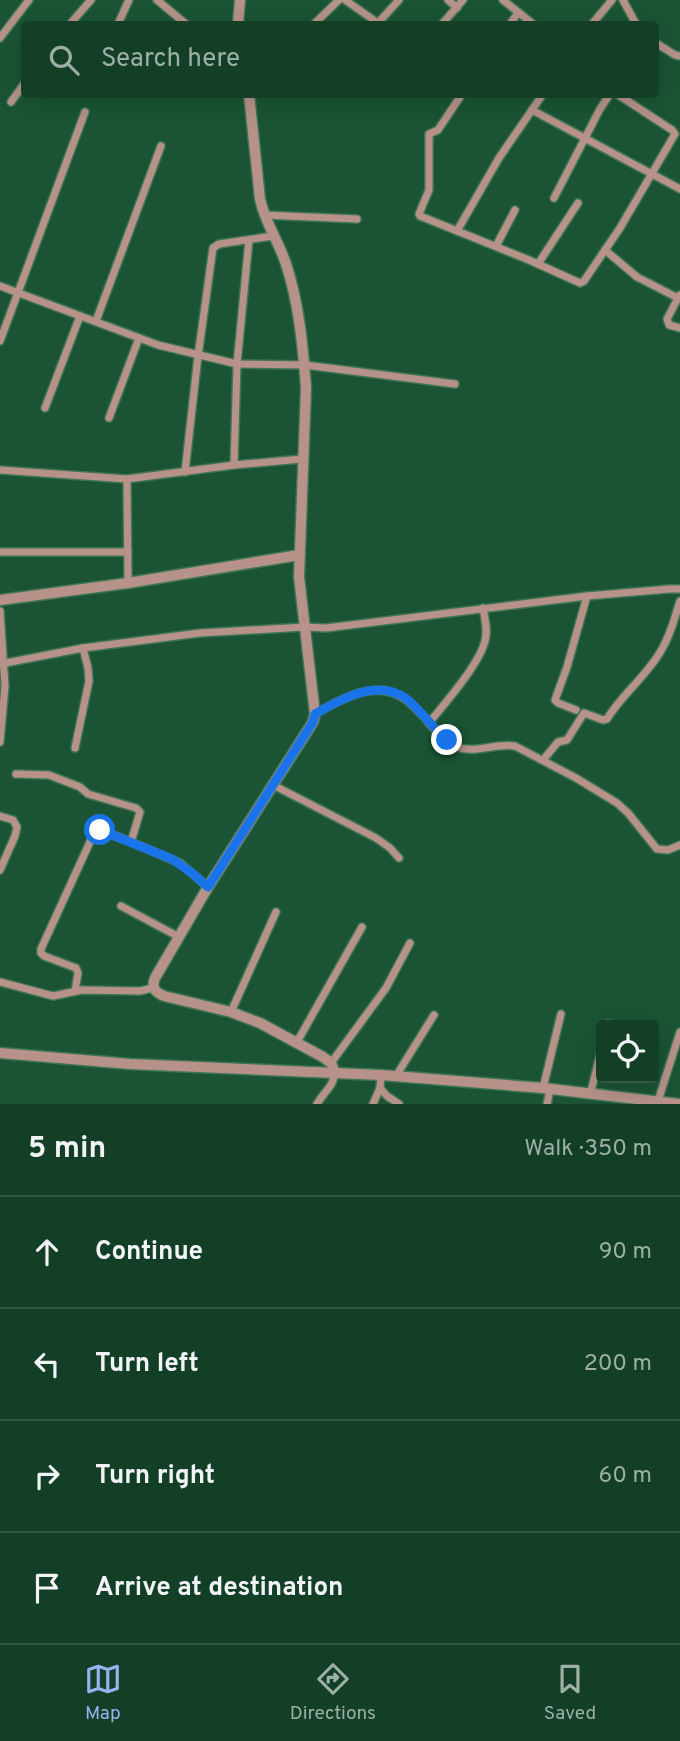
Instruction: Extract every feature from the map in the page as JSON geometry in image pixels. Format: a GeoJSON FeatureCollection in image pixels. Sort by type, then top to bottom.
{"type":"FeatureCollection","features":[{"type":"Feature","properties":{"kind":"street"},"geometry":{"type":"LineString","coordinates":[[0,38],[29,0]]}},
{"type":"Feature","properties":{"kind":"street"},"geometry":{"type":"LineString","coordinates":[[73,21],[91,0]]}},
{"type":"Feature","properties":{"kind":"street"},"geometry":{"type":"LineString","coordinates":[[156,0],[167,3],[183,21]]}},
{"type":"Feature","properties":{"kind":"street"},"geometry":{"type":"LineString","coordinates":[[238,21],[240,0]]}},
{"type":"Feature","properties":{"kind":"street"},"geometry":{"type":"LineString","coordinates":[[317,21],[339,0]]}},
{"type":"Feature","properties":{"kind":"street"},"geometry":{"type":"LineString","coordinates":[[345,0],[373,21]]}},
{"type":"Feature","properties":{"kind":"street"},"geometry":{"type":"LineString","coordinates":[[380,21],[399,0]]}},
{"type":"Feature","properties":{"kind":"street"},"geometry":{"type":"LineString","coordinates":[[448,0],[457,8]]}},
{"type":"Feature","properties":{"kind":"street"},"geometry":{"type":"LineString","coordinates":[[445,21],[463,0]]}},
{"type":"Feature","properties":{"kind":"street"},"geometry":{"type":"LineString","coordinates":[[595,21],[612,0]]}},
{"type":"Feature","properties":{"kind":"street"},"geometry":{"type":"LineString","coordinates":[[623,0],[634,21]]}},
{"type":"Feature","properties":{"kind":"street"},"geometry":{"type":"LineString","coordinates":[[119,21],[125,1]]}},
{"type":"Feature","properties":{"kind":"street"},"geometry":{"type":"LineString","coordinates":[[509,2],[517,13],[529,21]]}},
{"type":"Feature","properties":{"kind":"street"},"geometry":{"type":"LineString","coordinates":[[512,21],[517,13]]}},
{"type":"Feature","properties":{"kind":"street"},"geometry":{"type":"LineString","coordinates":[[659,45],[680,56]]}},
{"type":"Feature","properties":{"kind":"street"},"geometry":{"type":"LineString","coordinates":[[11,102],[21,88]]}},
{"type":"Feature","properties":{"kind":"street"},"geometry":{"type":"LineString","coordinates":[[153,988],[155,978],[208,887],[313,722],[315,714],[299,589],[306,388],[304,365],[299,323],[287,267],[263,215],[256,174],[249,98]]}},
{"type":"Feature","properties":{"kind":"street"},"geometry":{"type":"LineString","coordinates":[[459,98],[438,130],[429,134],[429,190],[419,214],[580,283],[620,228],[675,134],[623,98]]}},
{"type":"Feature","properties":{"kind":"street"},"geometry":{"type":"LineString","coordinates":[[457,231],[499,158],[540,98]]}},
{"type":"Feature","properties":{"kind":"street"},"geometry":{"type":"LineString","coordinates":[[554,198],[607,98]]}},
{"type":"Feature","properties":{"kind":"street"},"geometry":{"type":"LineString","coordinates":[[532,110],[680,189]]}},
{"type":"Feature","properties":{"kind":"street"},"geometry":{"type":"LineString","coordinates":[[0,341],[85,112]]}},
{"type":"Feature","properties":{"kind":"street"},"geometry":{"type":"LineString","coordinates":[[96,321],[161,146]]}},
{"type":"Feature","properties":{"kind":"street"},"geometry":{"type":"LineString","coordinates":[[538,264],[578,203]]}},
{"type":"Feature","properties":{"kind":"street"},"geometry":{"type":"LineString","coordinates":[[496,246],[515,210]]}},
{"type":"Feature","properties":{"kind":"street"},"geometry":{"type":"LineString","coordinates":[[263,215],[358,219]]}},
{"type":"Feature","properties":{"kind":"street"},"geometry":{"type":"LineString","coordinates":[[185,472],[214,248],[219,244],[273,236]]}},
{"type":"Feature","properties":{"kind":"street"},"geometry":{"type":"LineString","coordinates":[[234,465],[237,365],[249,240]]}},
{"type":"Feature","properties":{"kind":"street"},"geometry":{"type":"LineString","coordinates":[[605,250],[637,277],[679,296],[667,319],[669,325],[680,328]]}},
{"type":"Feature","properties":{"kind":"street"},"geometry":{"type":"LineString","coordinates":[[0,286],[158,345],[237,365],[304,365],[455,384]]}},
{"type":"Feature","properties":{"kind":"street"},"geometry":{"type":"LineString","coordinates":[[45,408],[80,316]]}},
{"type":"Feature","properties":{"kind":"street"},"geometry":{"type":"LineString","coordinates":[[109,418],[139,338]]}},
{"type":"Feature","properties":{"kind":"street"},"geometry":{"type":"LineString","coordinates":[[0,470],[127,479],[302,459]]}},
{"type":"Feature","properties":{"kind":"street"},"geometry":{"type":"LineString","coordinates":[[127,479],[128,583]]}},
{"type":"Feature","properties":{"kind":"street"},"geometry":{"type":"LineString","coordinates":[[0,552],[128,552]]}},
{"type":"Feature","properties":{"kind":"street"},"geometry":{"type":"LineString","coordinates":[[0,600],[128,583],[299,555]]}},
{"type":"Feature","properties":{"kind":"street"},"geometry":{"type":"LineString","coordinates":[[1,663],[83,648],[228,631],[326,628],[587,596],[680,589]]}},
{"type":"Feature","properties":{"kind":"street"},"geometry":{"type":"LineString","coordinates":[[576,710],[555,700],[587,596]]}},
{"type":"Feature","properties":{"kind":"street"},"geometry":{"type":"LineString","coordinates":[[543,760],[558,742],[565,742],[584,713],[607,719],[662,650],[680,601]]}},
{"type":"Feature","properties":{"kind":"street"},"geometry":{"type":"LineString","coordinates":[[429,723],[458,688],[484,645],[484,608]]}},
{"type":"Feature","properties":{"kind":"street"},"geometry":{"type":"LineString","coordinates":[[0,742],[1,614]]}},
{"type":"Feature","properties":{"kind":"street"},"geometry":{"type":"LineString","coordinates":[[75,748],[89,681],[83,648]]}},
{"type":"Feature","properties":{"kind":"street"},"geometry":{"type":"LineString","coordinates":[[315,714],[363,691],[400,695],[457,748],[474,750],[505,744],[515,746],[617,803],[657,849],[668,850],[680,845]]}},
{"type":"Feature","properties":{"kind":"street"},"geometry":{"type":"LineString","coordinates":[[16,774],[49,775],[80,787],[88,794],[136,808],[140,812],[131,842]]}},
{"type":"Feature","properties":{"kind":"street"},"geometry":{"type":"LineString","coordinates":[[273,785],[376,838],[399,858]]}},
{"type":"Feature","properties":{"kind":"street"},"geometry":{"type":"LineString","coordinates":[[0,816],[13,820],[17,827],[0,870]]}},
{"type":"Feature","properties":{"kind":"street"},"geometry":{"type":"LineString","coordinates":[[75,991],[78,973],[76,968],[44,956],[41,949],[95,831],[100,830],[180,863],[208,887]]}},
{"type":"Feature","properties":{"kind":"street"},"geometry":{"type":"LineString","coordinates":[[121,906],[179,937]]}},
{"type":"Feature","properties":{"kind":"street"},"geometry":{"type":"LineString","coordinates":[[231,1012],[276,912]]}},
{"type":"Feature","properties":{"kind":"street"},"geometry":{"type":"LineString","coordinates":[[297,1042],[362,927]]}},
{"type":"Feature","properties":{"kind":"street"},"geometry":{"type":"LineString","coordinates":[[317,1104],[333,1084],[333,1068],[386,988],[410,943]]}},
{"type":"Feature","properties":{"kind":"street"},"geometry":{"type":"LineString","coordinates":[[0,982],[53,996],[75,991],[140,991],[153,988]]}},
{"type":"Feature","properties":{"kind":"street"},"geometry":{"type":"LineString","coordinates":[[153,988],[164,996],[231,1012],[260,1023],[323,1057],[333,1068]]}},
{"type":"Feature","properties":{"kind":"street"},"geometry":{"type":"LineString","coordinates":[[547,1104],[546,1089],[561,1014]]}},
{"type":"Feature","properties":{"kind":"street"},"geometry":{"type":"LineString","coordinates":[[396,1076],[434,1015]]}},
{"type":"Feature","properties":{"kind":"street"},"geometry":{"type":"LineString","coordinates":[[658,1101],[680,1032]]}},
{"type":"Feature","properties":{"kind":"street"},"geometry":{"type":"LineString","coordinates":[[0,1053],[130,1064],[333,1068],[680,1104]]}},
{"type":"Feature","properties":{"kind":"street"},"geometry":{"type":"LineString","coordinates":[[590,1095],[596,1071]]}},
{"type":"Feature","properties":{"kind":"street"},"geometry":{"type":"LineString","coordinates":[[373,1104],[380,1088],[381,1075]]}},
{"type":"Feature","properties":{"kind":"street"},"geometry":{"type":"LineString","coordinates":[[380,1088],[399,1104]]}},
{"type":"Feature","properties":{"kind":"route"},"geometry":{"type":"LineString","coordinates":[[100,830],[180,863],[208,887],[313,722],[315,714],[335,702],[363,691],[381,691],[400,695],[408,700],[447,740]]}}]}
